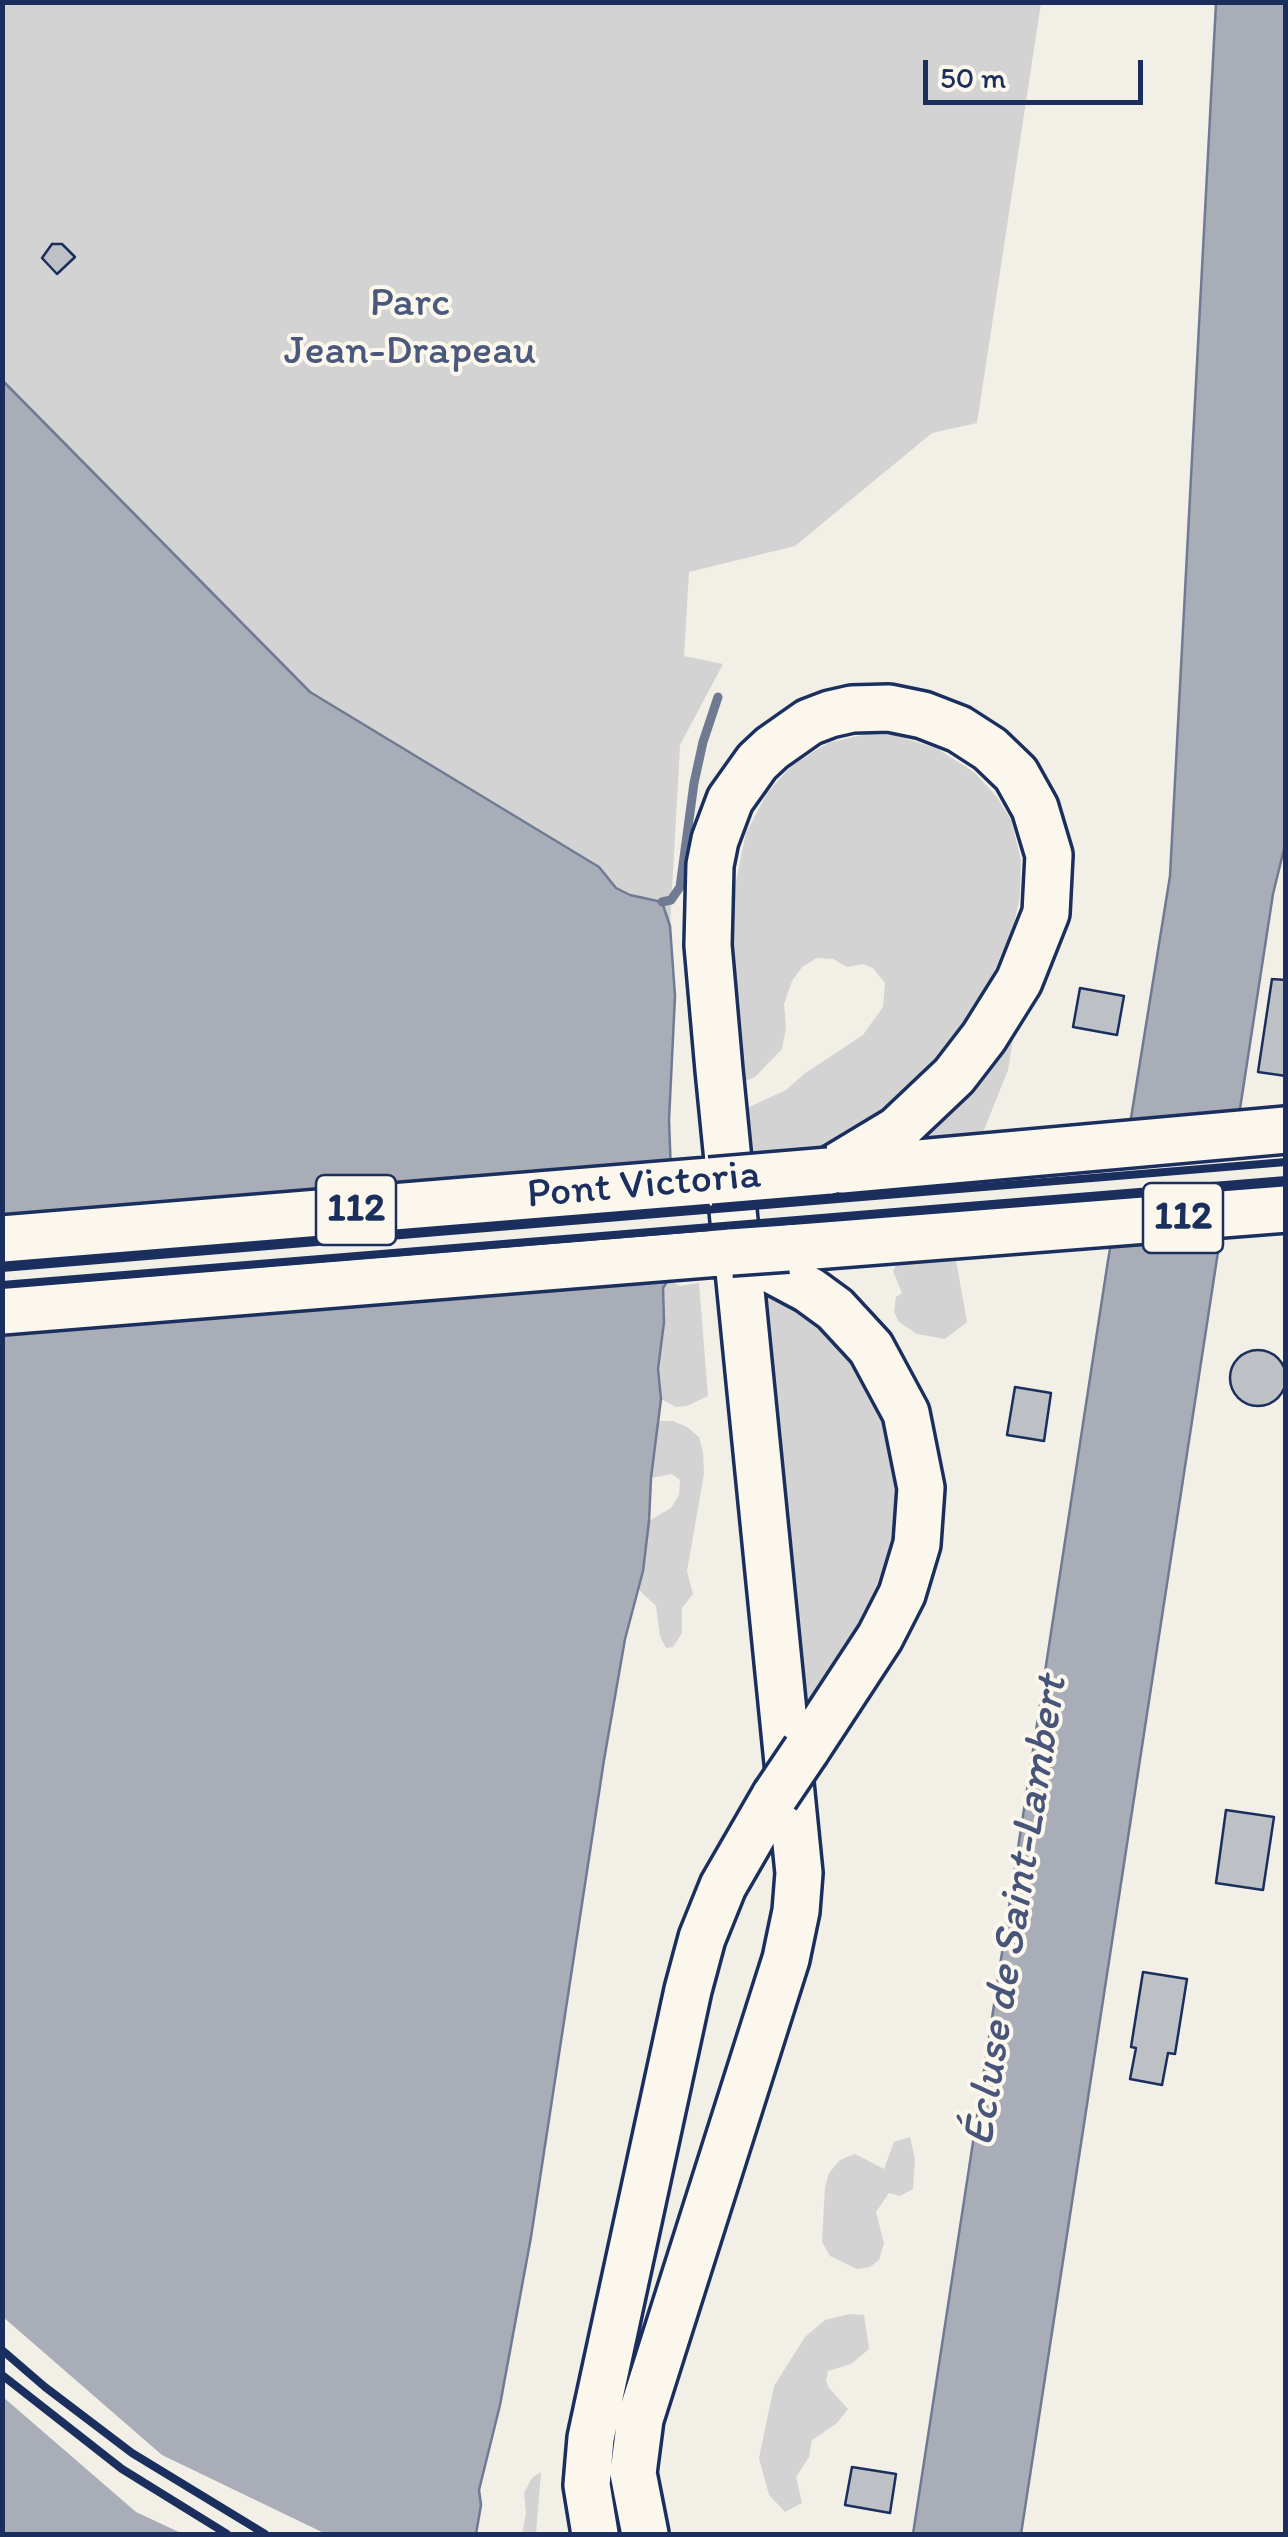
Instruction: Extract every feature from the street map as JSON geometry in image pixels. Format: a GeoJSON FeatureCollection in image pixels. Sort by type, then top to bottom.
{"type":"FeatureCollection","features":[{"type":"Feature","properties":{"kind":"main road"},"geometry":{"type":"LineString","coordinates":[[645,2534],[633,2473],[640,2419],[786,1959],[799,1874],[714,1016],[707,914],[710,865],[726,809],[757,762],[782,740],[830,714],[874,707],[906,710],[975,738],[1016,774],[1035,808],[1049,855],[1046,913],[1038,938],[1001,1011],[954,1076],[907,1122],[829,1170]]}},
{"type":"Feature","properties":{"kind":"main road","name":"Pont Victoria"},"geometry":{"type":"LineString","coordinates":[[2,1240],[1286,1130]]}},
{"type":"Feature","properties":{"kind":"main road","name":"Pont Victoria"},"geometry":{"type":"LineString","coordinates":[[2,1311],[748,1259],[1286,1209]]}},
{"type":"Feature","properties":{"kind":"main road"},"geometry":{"type":"LineString","coordinates":[[595,2534],[587,2486],[591,2438],[702,1938],[723,1886],[774,1796],[893,1614],[917,1544],[920,1488],[913,1434],[906,1412],[871,1348],[835,1309],[748,1259]]}},
{"type":"Feature","properties":{"kind":"green space","name":"Parc Jean-Drapeau"},"geometry":{"type":"Polygon","coordinates":[[[2,3],[1041,3],[977,423],[932,433],[795,546],[689,572],[684,656],[723,664],[680,745],[670,926],[645,900],[616,888],[599,867],[310,692],[3,380],[2,3]]]}},
{"type":"Feature","properties":{"kind":"green space"},"geometry":{"type":"Polygon","coordinates":[[[866,734],[894,735],[936,748],[974,772],[997,797],[1011,820],[1021,860],[1014,924],[980,1005],[920,1088],[832,1147],[748,1166],[743,1110],[786,1090],[863,1035],[883,1007],[885,983],[873,968],[863,964],[847,967],[833,959],[817,958],[802,967],[784,1004],[786,1028],[782,1049],[755,1077],[738,1084],[729,961],[731,905],[746,833],[767,793],[792,765],[828,743],[866,734]]]}},
{"type":"Feature","properties":{"kind":"green space"},"geometry":{"type":"Polygon","coordinates":[[[1013,1039],[1008,1070],[978,1145],[894,1153],[956,1106],[1013,1039]]]}},
{"type":"Feature","properties":{"kind":"green space"},"geometry":{"type":"Polygon","coordinates":[[[954,1249],[967,1322],[945,1339],[917,1334],[899,1322],[894,1312],[896,1297],[902,1293],[893,1271],[897,1263],[917,1261],[920,1251],[954,1249]]]}},
{"type":"Feature","properties":{"kind":"green space"},"geometry":{"type":"Polygon","coordinates":[[[668,1280],[680,1286],[699,1283],[708,1396],[687,1406],[676,1407],[661,1399],[658,1369],[664,1322],[663,1287],[668,1280]]]}},
{"type":"Feature","properties":{"kind":"green space"},"geometry":{"type":"Polygon","coordinates":[[[760,1283],[778,1289],[846,1344],[889,1420],[901,1488],[893,1559],[874,1606],[803,1720],[760,1283]]]}},
{"type":"Feature","properties":{"kind":"green space"},"geometry":{"type":"Polygon","coordinates":[[[658,1421],[673,1421],[699,1437],[704,1474],[687,1571],[693,1594],[682,1608],[682,1633],[673,1647],[666,1648],[660,1636],[656,1606],[638,1589],[649,1521],[671,1508],[679,1495],[680,1480],[672,1474],[651,1478],[658,1421]]]}},
{"type":"Feature","properties":{"kind":"green space"},"geometry":{"type":"Polygon","coordinates":[[[910,2137],[915,2159],[913,2189],[900,2196],[889,2193],[876,2212],[884,2243],[879,2260],[870,2267],[857,2269],[830,2256],[822,2242],[829,2173],[840,2160],[855,2154],[884,2169],[894,2142],[910,2137]]]}},
{"type":"Feature","properties":{"kind":"green space"},"geometry":{"type":"Polygon","coordinates":[[[864,2315],[869,2349],[851,2364],[828,2371],[829,2388],[848,2409],[836,2424],[812,2440],[809,2457],[796,2477],[802,2503],[785,2512],[769,2495],[759,2458],[774,2386],[805,2337],[825,2320],[864,2315]]]}},
{"type":"Feature","properties":{"kind":"green space"},"geometry":{"type":"Polygon","coordinates":[[[541,2472],[536,2534],[522,2534],[524,2493],[532,2478],[541,2472]]]}},
{"type":"Feature","properties":{"kind":"water","name":"Écluse de Saint-Lambert"},"geometry":{"type":"Polygon","coordinates":[[[1216,3],[1285,3],[1285,845],[1273,894],[1021,2534],[913,2534],[1170,876],[1216,3]]]}},
{"type":"Feature","properties":{"kind":"water"},"geometry":{"type":"Polygon","coordinates":[[[2,380],[310,692],[599,867],[616,888],[662,902],[670,926],[675,996],[669,1120],[674,1255],[673,1272],[663,1288],[664,1322],[658,1369],[661,1399],[643,1571],[625,1639],[604,1760],[531,2237],[500,2405],[479,2490],[481,2505],[476,2534],[3,2534],[2,380]]]}},
{"type":"Feature","properties":{"kind":"pier"},"geometry":{"type":"Polygon","coordinates":[[[1243,1122],[1227,1227],[1107,1237],[1124,1132],[1243,1122]]]}},
{"type":"Feature","properties":{"kind":"pier"},"geometry":{"type":"Polygon","coordinates":[[[676,1173],[679,1255],[3,1326],[3,1229],[676,1173]]]}},
{"type":"Feature","properties":{"kind":"pier"},"geometry":{"type":"Polygon","coordinates":[[[3,2317],[162,2455],[326,2534],[183,2534],[136,2512],[3,2397],[3,2317]]]}},
{"type":"Feature","properties":{"kind":"building"},"geometry":{"type":"Polygon","coordinates":[[[52,244],[62,244],[75,257],[57,274],[42,258],[52,244]]]}},
{"type":"Feature","properties":{"kind":"building"},"geometry":{"type":"Polygon","coordinates":[[[1272,979],[1286,980],[1286,1076],[1258,1072],[1272,979]]]}},
{"type":"Feature","properties":{"kind":"building"},"geometry":{"type":"Polygon","coordinates":[[[1080,988],[1124,996],[1117,1035],[1073,1027],[1080,988]]]}},
{"type":"Feature","properties":{"kind":"building"},"geometry":{"type":"Polygon","coordinates":[[[1258,1350],[1277,1359],[1286,1378],[1277,1397],[1258,1406],[1239,1397],[1230,1378],[1239,1359],[1258,1350]]]}},
{"type":"Feature","properties":{"kind":"building"},"geometry":{"type":"Polygon","coordinates":[[[1015,1387],[1051,1393],[1044,1441],[1007,1435],[1015,1387]]]}},
{"type":"Feature","properties":{"kind":"building"},"geometry":{"type":"Polygon","coordinates":[[[1226,1810],[1274,1817],[1263,1890],[1216,1883],[1226,1810]]]}},
{"type":"Feature","properties":{"kind":"building"},"geometry":{"type":"Polygon","coordinates":[[[1143,1972],[1187,1979],[1175,2054],[1168,2053],[1162,2085],[1130,2079],[1143,1972]]]}},
{"type":"Feature","properties":{"kind":"building"},"geometry":{"type":"Polygon","coordinates":[[[852,2467],[896,2474],[890,2513],[845,2505],[852,2467]]]}},
{"type":"Feature","properties":{"kind":"waterway"},"geometry":{"type":"LineString","coordinates":[[662,902],[671,900],[680,887],[694,783],[718,697]]}},
{"type":"Feature","properties":{"kind":"railway"},"geometry":{"type":"LineString","coordinates":[[2,1268],[1286,1162]]}},
{"type":"Feature","properties":{"kind":"railway"},"geometry":{"type":"LineString","coordinates":[[2,1285],[1286,1180]]}},
{"type":"Feature","properties":{"kind":"railway"},"geometry":{"type":"LineString","coordinates":[[2,2350],[132,2453],[265,2534]]}},
{"type":"Feature","properties":{"kind":"railway"},"geometry":{"type":"LineString","coordinates":[[2,2375],[122,2469],[227,2534]]}}]}
